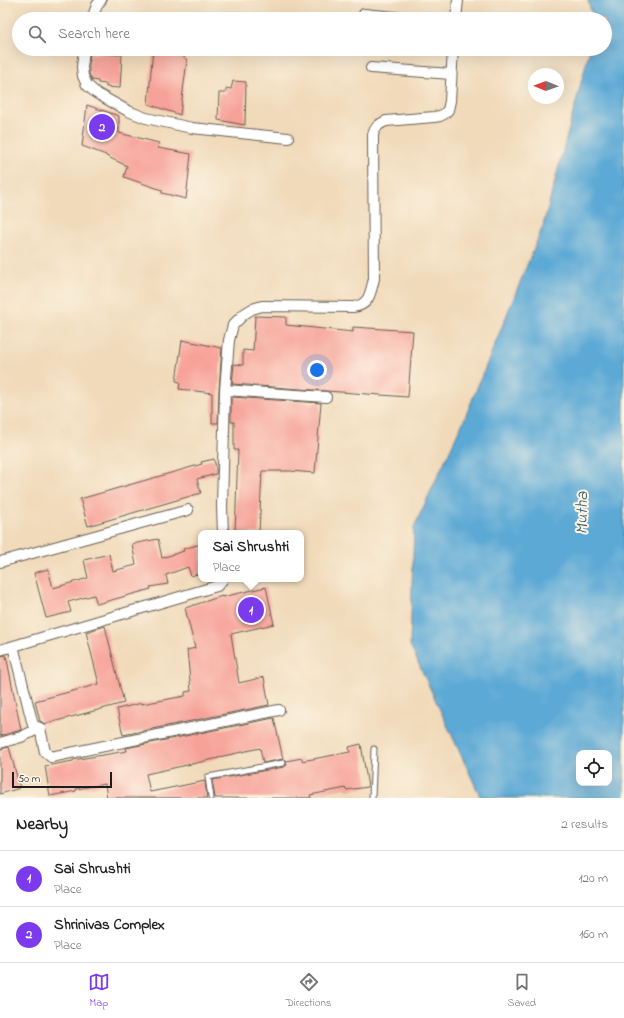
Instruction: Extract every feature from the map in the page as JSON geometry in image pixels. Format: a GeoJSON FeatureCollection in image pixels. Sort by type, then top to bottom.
{"type":"FeatureCollection","features":[{"type":"Feature","properties":{"kind":"street"},"geometry":{"type":"LineString","coordinates":[[93,12],[101,0]]}},
{"type":"Feature","properties":{"kind":"street"},"geometry":{"type":"LineString","coordinates":[[457,12],[458,0]]}},
{"type":"Feature","properties":{"kind":"street"},"geometry":{"type":"LineString","coordinates":[[83,56],[83,76],[87,85],[96,93],[128,111],[146,118],[192,128],[288,138]]}},
{"type":"Feature","properties":{"kind":"street"},"geometry":{"type":"LineString","coordinates":[[223,530],[222,507],[225,390],[229,340],[233,325],[244,314],[252,309],[262,306],[358,307],[368,299],[374,279],[374,130],[386,121],[434,117],[444,114],[448,110],[450,101],[452,56]]}},
{"type":"Feature","properties":{"kind":"street"},"geometry":{"type":"LineString","coordinates":[[371,68],[451,74]]}},
{"type":"Feature","properties":{"kind":"street"},"geometry":{"type":"LineString","coordinates":[[225,390],[326,397]]}},
{"type":"Feature","properties":{"kind":"street"},"geometry":{"type":"LineString","coordinates":[[0,562],[188,510]]}},
{"type":"Feature","properties":{"kind":"street"},"geometry":{"type":"LineString","coordinates":[[0,650],[217,586],[220,582]]}},
{"type":"Feature","properties":{"kind":"street"},"geometry":{"type":"LineString","coordinates":[[13,646],[33,725],[40,728]]}},
{"type":"Feature","properties":{"kind":"street"},"geometry":{"type":"LineString","coordinates":[[40,728],[45,752],[51,757],[279,710]]}},
{"type":"Feature","properties":{"kind":"street"},"geometry":{"type":"LineString","coordinates":[[0,743],[21,737],[40,728]]}},
{"type":"Feature","properties":{"kind":"lane"},"geometry":{"type":"LineString","coordinates":[[372,798],[374,749]]}},
{"type":"Feature","properties":{"kind":"lane"},"geometry":{"type":"LineString","coordinates":[[212,798],[208,776],[283,763]]}},
{"type":"Feature","properties":{"kind":"water","name":"Mutha"},"geometry":{"type":"Polygon","coordinates":[[[588,0],[624,0],[624,798],[481,798],[410,645],[414,527],[464,420],[543,226],[588,56],[612,56],[612,12],[591,12],[588,0]]]}},
{"type":"Feature","properties":{"kind":"building"},"geometry":{"type":"Polygon","coordinates":[[[90,56],[122,56],[120,88],[106,87],[106,84],[98,83],[98,81],[92,80],[89,74],[90,56]]]}},
{"type":"Feature","properties":{"kind":"building"},"geometry":{"type":"Polygon","coordinates":[[[152,56],[183,56],[187,60],[180,115],[148,104],[152,56]]]}},
{"type":"Feature","properties":{"kind":"building"},"geometry":{"type":"Polygon","coordinates":[[[233,81],[246,82],[245,125],[218,120],[219,93],[226,93],[226,88],[231,89],[233,81]]]}},
{"type":"Feature","properties":{"kind":"building"},"geometry":{"type":"Polygon","coordinates":[[[87,105],[119,116],[119,133],[159,143],[158,148],[191,154],[186,199],[162,193],[162,190],[124,177],[127,166],[106,155],[82,146],[87,105]]]}},
{"type":"Feature","properties":{"kind":"building"},"geometry":{"type":"Polygon","coordinates":[[[255,316],[286,317],[286,325],[353,332],[353,327],[413,331],[408,397],[232,384],[234,364],[243,365],[243,350],[253,351],[255,316]]]}},
{"type":"Feature","properties":{"kind":"building"},"geometry":{"type":"Polygon","coordinates":[[[182,340],[222,348],[218,423],[212,423],[212,393],[179,389],[180,382],[176,381],[182,340]]]}},
{"type":"Feature","properties":{"kind":"building"},"geometry":{"type":"Polygon","coordinates":[[[231,397],[321,403],[315,473],[262,471],[259,530],[235,530],[238,450],[234,450],[234,422],[231,422],[231,397]]]}},
{"type":"Feature","properties":{"kind":"building"},"geometry":{"type":"Polygon","coordinates":[[[214,459],[216,474],[197,479],[201,493],[88,526],[80,499],[202,464],[201,462],[214,459]]]}},
{"type":"Feature","properties":{"kind":"building"},"geometry":{"type":"Polygon","coordinates":[[[158,539],[162,558],[184,551],[183,549],[198,545],[198,574],[191,576],[188,567],[166,575],[168,584],[150,587],[151,589],[97,604],[94,595],[68,602],[71,612],[46,618],[34,573],[48,569],[53,588],[88,578],[84,560],[109,554],[113,571],[136,565],[132,544],[158,539]]]}},
{"type":"Feature","properties":{"kind":"building"},"geometry":{"type":"Polygon","coordinates":[[[266,587],[274,624],[231,634],[239,683],[264,677],[269,705],[123,735],[117,709],[185,696],[185,692],[191,691],[187,650],[195,648],[185,608],[222,596],[266,587]]]}},
{"type":"Feature","properties":{"kind":"building"},"geometry":{"type":"Polygon","coordinates":[[[105,626],[124,703],[45,724],[40,721],[35,701],[99,684],[86,632],[105,626]]]}},
{"type":"Feature","properties":{"kind":"building"},"geometry":{"type":"Polygon","coordinates":[[[6,655],[21,730],[0,736],[0,656],[6,655]]]}},
{"type":"Feature","properties":{"kind":"building"},"geometry":{"type":"Polygon","coordinates":[[[274,718],[283,759],[263,763],[260,748],[146,774],[150,792],[205,781],[207,798],[107,798],[105,784],[76,789],[76,791],[50,796],[45,766],[127,751],[126,748],[274,718]]]}},
{"type":"Feature","properties":{"kind":"building"},"geometry":{"type":"Polygon","coordinates":[[[361,744],[368,787],[346,790],[346,788],[310,795],[311,798],[215,798],[212,780],[284,767],[287,765],[286,761],[302,758],[302,761],[350,752],[349,747],[361,744]]]}},
{"type":"Feature","properties":{"kind":"building"},"geometry":{"type":"Polygon","coordinates":[[[9,747],[20,788],[0,794],[0,749],[9,747]]]}},
{"type":"Feature","properties":{"kind":"place","name":"Shrinivas Complex"},"geometry":{"type":"Point","coordinates":[102,127]}},
{"type":"Feature","properties":{"kind":"place","name":"Sai Shrushti"},"geometry":{"type":"Point","coordinates":[251,610]}}]}
